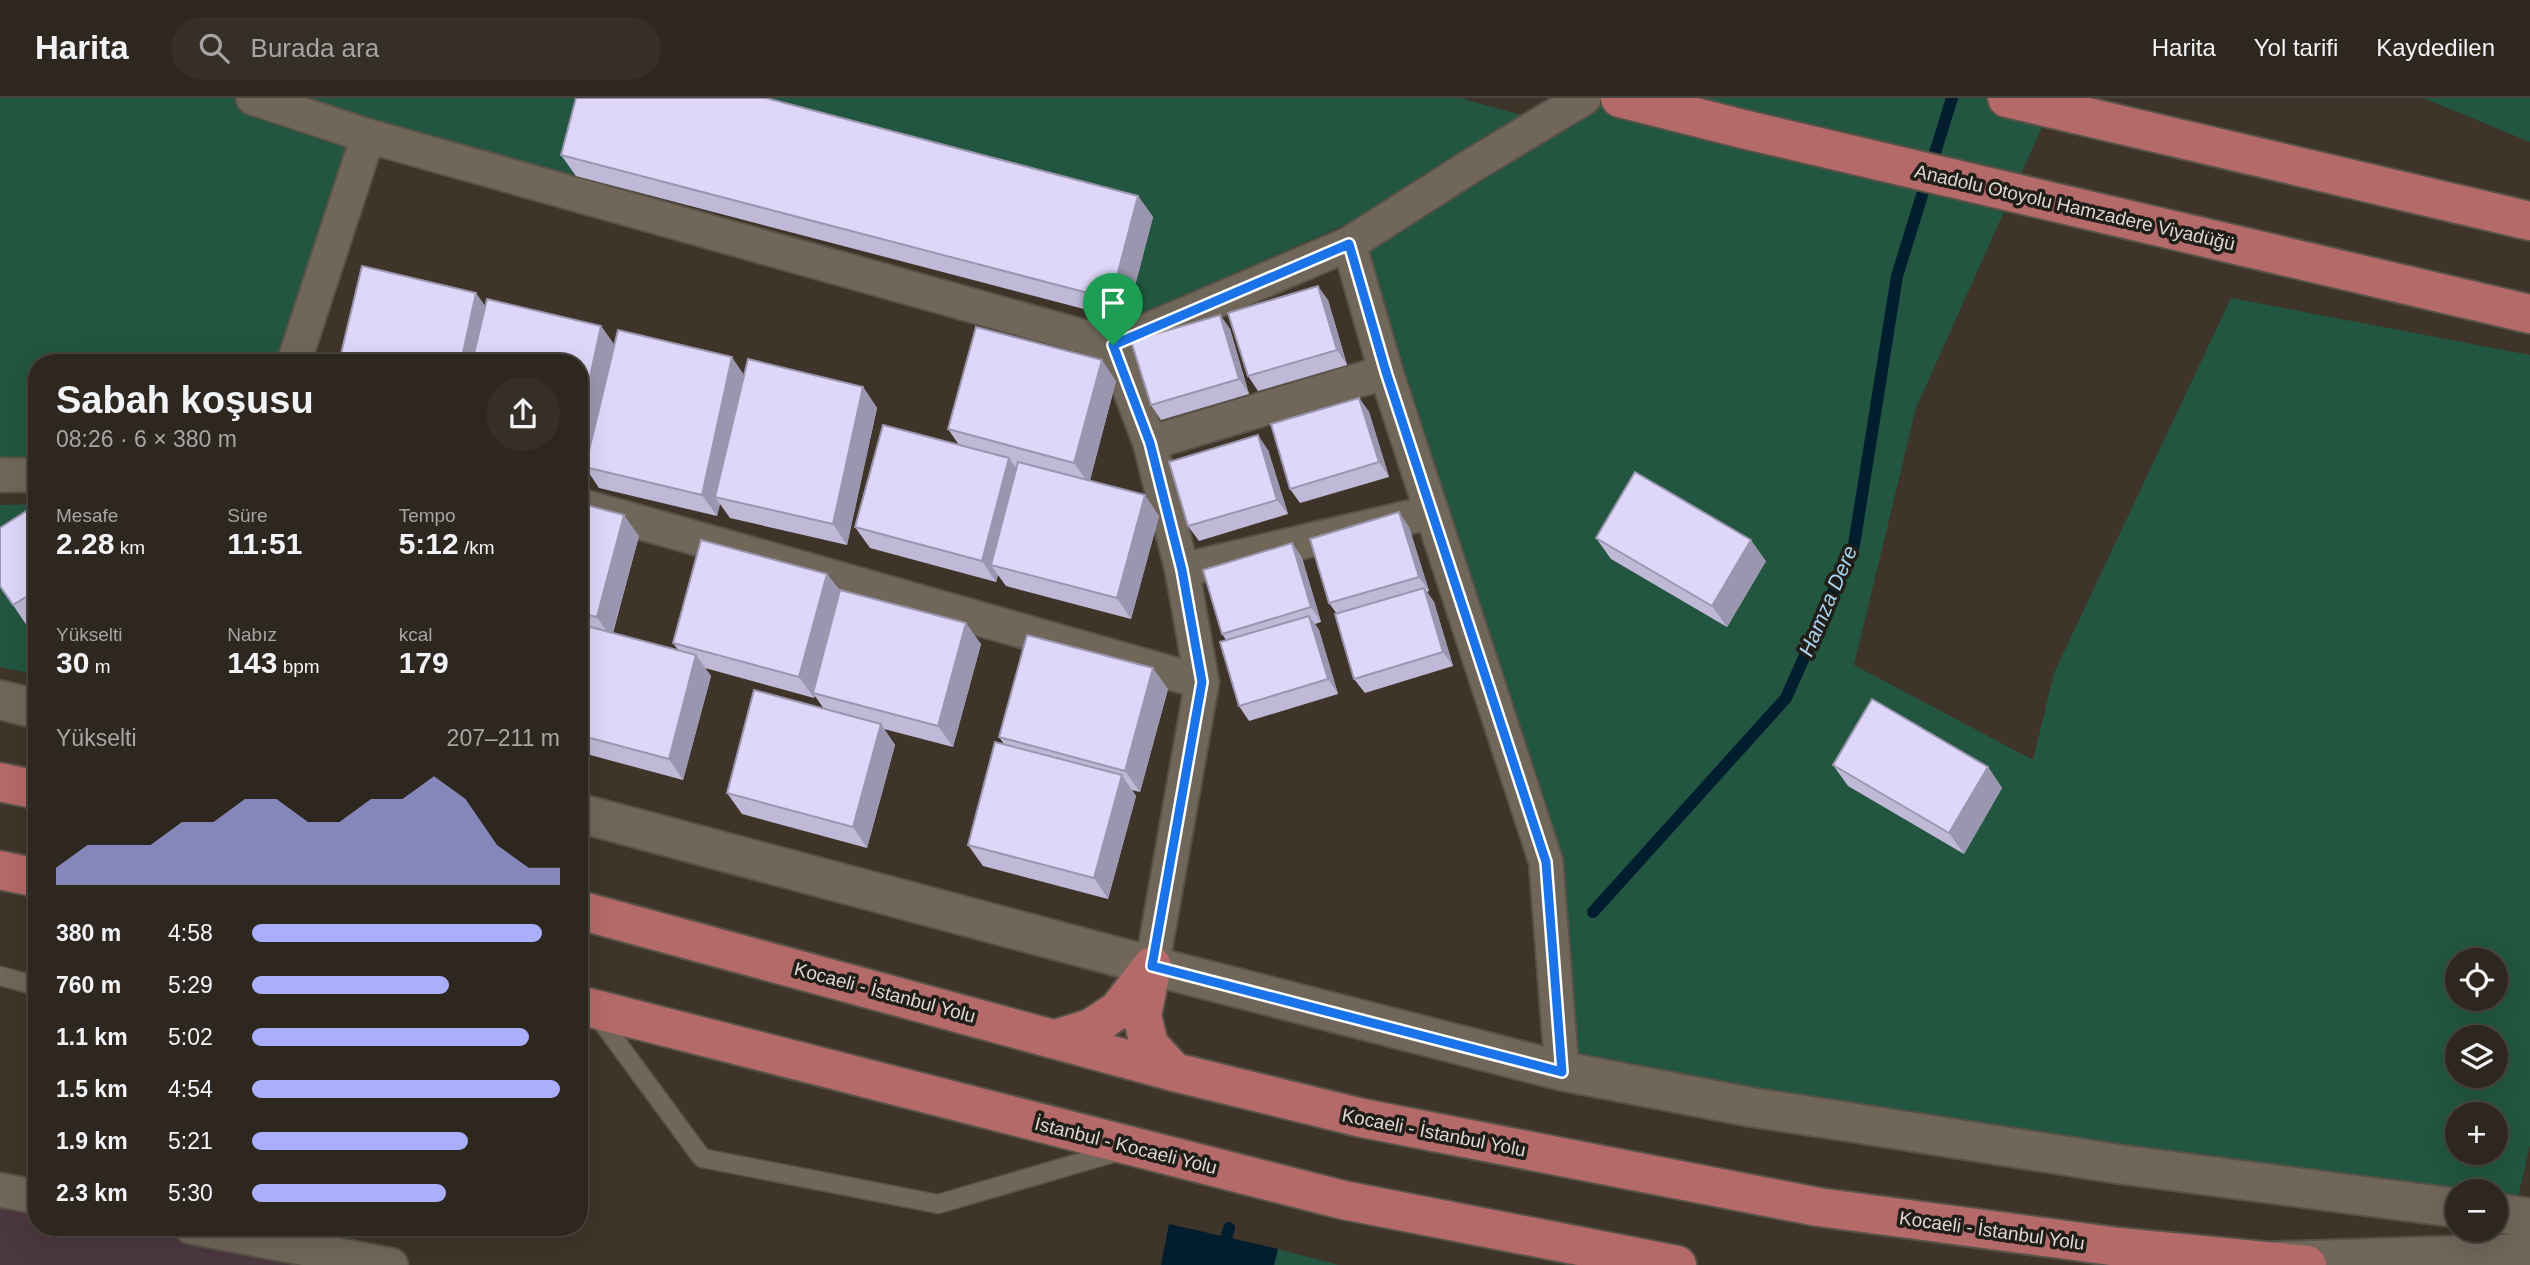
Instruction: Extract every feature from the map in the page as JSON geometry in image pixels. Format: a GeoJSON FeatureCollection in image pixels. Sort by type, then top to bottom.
{"type":"FeatureCollection","features":[{"type":"Feature","properties":{"kind":"highway","name":"Anadolu Otoyolu Hamzadere Viyadüğü"},"geometry":{"type":"LineString","coordinates":[[1620,98],[1800,143],[2530,314]]}},
{"type":"Feature","properties":{"kind":"highway"},"geometry":{"type":"LineString","coordinates":[[2007,98],[2530,220]]}},
{"type":"Feature","properties":{"kind":"highway"},"geometry":{"type":"LineString","coordinates":[[0,782],[28,788]]}},
{"type":"Feature","properties":{"kind":"highway"},"geometry":{"type":"LineString","coordinates":[[0,870],[28,876]]}},
{"type":"Feature","properties":{"kind":"highway","name":"Kocaeli - İstanbul Yolu"},"geometry":{"type":"LineString","coordinates":[[588,912],[1174,1072],[1362,1118],[1818,1207],[2119,1247],[2291,1263]]}},
{"type":"Feature","properties":{"kind":"highway"},"geometry":{"type":"LineString","coordinates":[[1056,1039],[1091,1028],[1118,1010],[1152,966]]}},
{"type":"Feature","properties":{"kind":"highway"},"geometry":{"type":"LineString","coordinates":[[1152,966],[1142,1015],[1149,1045],[1174,1072]]}},
{"type":"Feature","properties":{"kind":"highway","name":"İstanbul - Kocaeli Yolu"},"geometry":{"type":"LineString","coordinates":[[588,1008],[1343,1200],[1670,1264]]}},
{"type":"Feature","properties":{"kind":"main road"},"geometry":{"type":"LineString","coordinates":[[0,701],[28,707]]}},
{"type":"Feature","properties":{"kind":"main road"},"geometry":{"type":"LineString","coordinates":[[588,815],[1562,1072],[1749,1107],[2038,1151],[2445,1206]]}},
{"type":"Feature","properties":{"kind":"main road"},"geometry":{"type":"LineString","coordinates":[[2508,1215],[2530,1218]]}},
{"type":"Feature","properties":{"kind":"main road"},"geometry":{"type":"LineString","coordinates":[[2291,1263],[2530,1253]]}},
{"type":"Feature","properties":{"kind":"street"},"geometry":{"type":"LineString","coordinates":[[253,98],[368,136],[1113,345],[1349,244],[1584,98]]}},
{"type":"Feature","properties":{"kind":"street"},"geometry":{"type":"LineString","coordinates":[[297,354],[368,136]]}},
{"type":"Feature","properties":{"kind":"street"},"geometry":{"type":"LineString","coordinates":[[1349,244],[1386,372],[1546,862],[1562,1072]]}},
{"type":"Feature","properties":{"kind":"street"},"geometry":{"type":"LineString","coordinates":[[1113,345],[1150,443],[1182,570],[1202,682],[1152,966]]}},
{"type":"Feature","properties":{"kind":"street"},"geometry":{"type":"LineString","coordinates":[[1150,443],[1386,372]]}},
{"type":"Feature","properties":{"kind":"street"},"geometry":{"type":"LineString","coordinates":[[0,475],[28,475]]}},
{"type":"Feature","properties":{"kind":"street"},"geometry":{"type":"LineString","coordinates":[[588,508],[1202,682]]}},
{"type":"Feature","properties":{"kind":"street"},"geometry":{"type":"LineString","coordinates":[[1182,570],[1432,512]]}},
{"type":"Feature","properties":{"kind":"street"},"geometry":{"type":"LineString","coordinates":[[0,1190],[28,1195]]}},
{"type":"Feature","properties":{"kind":"street"},"geometry":{"type":"LineString","coordinates":[[238,1236],[391,1265]]}},
{"type":"Feature","properties":{"kind":"lane"},"geometry":{"type":"LineString","coordinates":[[0,976],[28,984]]}},
{"type":"Feature","properties":{"kind":"lane"},"geometry":{"type":"LineString","coordinates":[[588,1011],[702,1158],[938,1203],[1133,1147]]}},
{"type":"Feature","properties":{"kind":"shaded area"},"geometry":{"type":"Polygon","coordinates":[[[0,1190],[28,1195],[28,1236],[238,1236],[391,1265],[0,1265],[0,1190]]]}},
{"type":"Feature","properties":{"kind":"green space"},"geometry":{"type":"Polygon","coordinates":[[[0,98],[597,98],[571,193],[368,136],[297,354],[28,354],[28,475],[0,475],[0,98]]]}},
{"type":"Feature","properties":{"kind":"green space"},"geometry":{"type":"Polygon","coordinates":[[[701,98],[1460,98],[1529,117],[1347,224],[1126,320],[1153,217],[701,98]]]}},
{"type":"Feature","properties":{"kind":"green space"},"geometry":{"type":"Polygon","coordinates":[[[1584,98],[2055,98],[1916,408],[1854,665],[2033,760],[2054,673],[2231,298],[2530,355],[2530,1144],[2514,1216],[2508,1215],[2508,1179],[2445,1179],[2445,1190],[1562,1071],[1546,862],[1349,244],[1584,98]]]}},
{"type":"Feature","properties":{"kind":"green space"},"geometry":{"type":"Polygon","coordinates":[[[2423,98],[2530,98],[2530,142],[2423,98]]]}},
{"type":"Feature","properties":{"kind":"green space"},"geometry":{"type":"Polygon","coordinates":[[[28,504],[28,673],[0,667],[0,505],[28,504]]]}},
{"type":"Feature","properties":{"kind":"green space"},"geometry":{"type":"Polygon","coordinates":[[[1278,1249],[1339,1265],[1274,1265],[1278,1249]]]}},
{"type":"Feature","properties":{"kind":"water"},"geometry":{"type":"Polygon","coordinates":[[[1169,1224],[1278,1249],[1274,1265],[1161,1265],[1169,1224]]]}},
{"type":"Feature","properties":{"kind":"building"},"geometry":{"type":"Polygon","coordinates":[[[576,98],[766,98],[1138,196],[1111,299],[561,155],[576,98]]]}},
{"type":"Feature","properties":{"kind":"building"},"geometry":{"type":"Polygon","coordinates":[[[362,266],[476,293],[463,354],[341,354],[362,266]]]}},
{"type":"Feature","properties":{"kind":"building"},"geometry":{"type":"Polygon","coordinates":[[[1318,286],[1337,350],[1248,376],[1228,313],[1318,286]]]}},
{"type":"Feature","properties":{"kind":"building"},"geometry":{"type":"Polygon","coordinates":[[[487,299],[601,326],[588,386],[588,354],[474,354],[487,299]]]}},
{"type":"Feature","properties":{"kind":"building"},"geometry":{"type":"Polygon","coordinates":[[[1220,315],[1239,379],[1151,405],[1131,341],[1220,315]]]}},
{"type":"Feature","properties":{"kind":"building"},"geometry":{"type":"Polygon","coordinates":[[[976,327],[1102,360],[1074,463],[948,429],[976,327]]]}},
{"type":"Feature","properties":{"kind":"building"},"geometry":{"type":"Polygon","coordinates":[[[618,330],[732,357],[702,495],[588,468],[588,455],[618,330]]]}},
{"type":"Feature","properties":{"kind":"building"},"geometry":{"type":"Polygon","coordinates":[[[748,359],[863,387],[833,524],[715,497],[748,359]]]}},
{"type":"Feature","properties":{"kind":"building"},"geometry":{"type":"Polygon","coordinates":[[[1359,398],[1379,462],[1290,489],[1271,424],[1359,398]]]}},
{"type":"Feature","properties":{"kind":"building"},"geometry":{"type":"Polygon","coordinates":[[[883,425],[1009,458],[982,561],[855,527],[883,425]]]}},
{"type":"Feature","properties":{"kind":"building"},"geometry":{"type":"Polygon","coordinates":[[[1258,435],[1277,500],[1188,526],[1169,462],[1258,435]]]}},
{"type":"Feature","properties":{"kind":"building"},"geometry":{"type":"Polygon","coordinates":[[[1018,462],[1145,495],[1117,598],[991,565],[1018,462]]]}},
{"type":"Feature","properties":{"kind":"building"},"geometry":{"type":"Polygon","coordinates":[[[1635,472],[1751,540],[1712,606],[1596,538],[1635,472]]]}},
{"type":"Feature","properties":{"kind":"building"},"geometry":{"type":"Polygon","coordinates":[[[588,505],[624,515],[597,617],[588,615],[588,505]]]}},
{"type":"Feature","properties":{"kind":"building"},"geometry":{"type":"Polygon","coordinates":[[[28,510],[28,596],[13,605],[0,586],[0,528],[28,510]]]}},
{"type":"Feature","properties":{"kind":"building"},"geometry":{"type":"Polygon","coordinates":[[[1399,512],[1419,577],[1329,603],[1310,539],[1399,512]]]}},
{"type":"Feature","properties":{"kind":"building"},"geometry":{"type":"Polygon","coordinates":[[[701,540],[827,574],[799,677],[673,643],[701,540]]]}},
{"type":"Feature","properties":{"kind":"building"},"geometry":{"type":"Polygon","coordinates":[[[1292,543],[1311,607],[1222,634],[1203,570],[1292,543]]]}},
{"type":"Feature","properties":{"kind":"building"},"geometry":{"type":"Polygon","coordinates":[[[1424,588],[1443,652],[1354,679],[1335,614],[1424,588]]]}},
{"type":"Feature","properties":{"kind":"building"},"geometry":{"type":"Polygon","coordinates":[[[840,590],[966,623],[938,726],[813,693],[840,590]]]}},
{"type":"Feature","properties":{"kind":"building"},"geometry":{"type":"Polygon","coordinates":[[[1309,616],[1328,679],[1239,706],[1220,642],[1309,616]]]}},
{"type":"Feature","properties":{"kind":"building"},"geometry":{"type":"Polygon","coordinates":[[[588,626],[696,655],[669,759],[588,737],[588,626]]]}},
{"type":"Feature","properties":{"kind":"building"},"geometry":{"type":"Polygon","coordinates":[[[1027,635],[1153,668],[1125,771],[999,737],[1027,635]]]}},
{"type":"Feature","properties":{"kind":"building"},"geometry":{"type":"Polygon","coordinates":[[[754,690],[881,724],[853,827],[727,793],[754,690]]]}},
{"type":"Feature","properties":{"kind":"building"},"geometry":{"type":"Polygon","coordinates":[[[1872,699],[1988,767],[1949,833],[1833,765],[1872,699]]]}},
{"type":"Feature","properties":{"kind":"building"},"geometry":{"type":"Polygon","coordinates":[[[995,742],[1122,775],[1094,878],[968,845],[995,742]]]}},
{"type":"Feature","properties":{"kind":"waterway","name":"Hamza Dere"},"geometry":{"type":"LineString","coordinates":[[1593,912],[1786,698],[1854,545],[1897,276],[1952,98]]}},
{"type":"Feature","properties":{"kind":"waterway"},"geometry":{"type":"LineString","coordinates":[[1219,1265],[1229,1228]]}},
{"type":"Feature","properties":{"kind":"route"},"geometry":{"type":"LineString","coordinates":[[1349,244],[1386,372],[1546,862],[1562,1072],[1152,966],[1202,682],[1182,570],[1150,443],[1113,345],[1349,244]]}}]}
